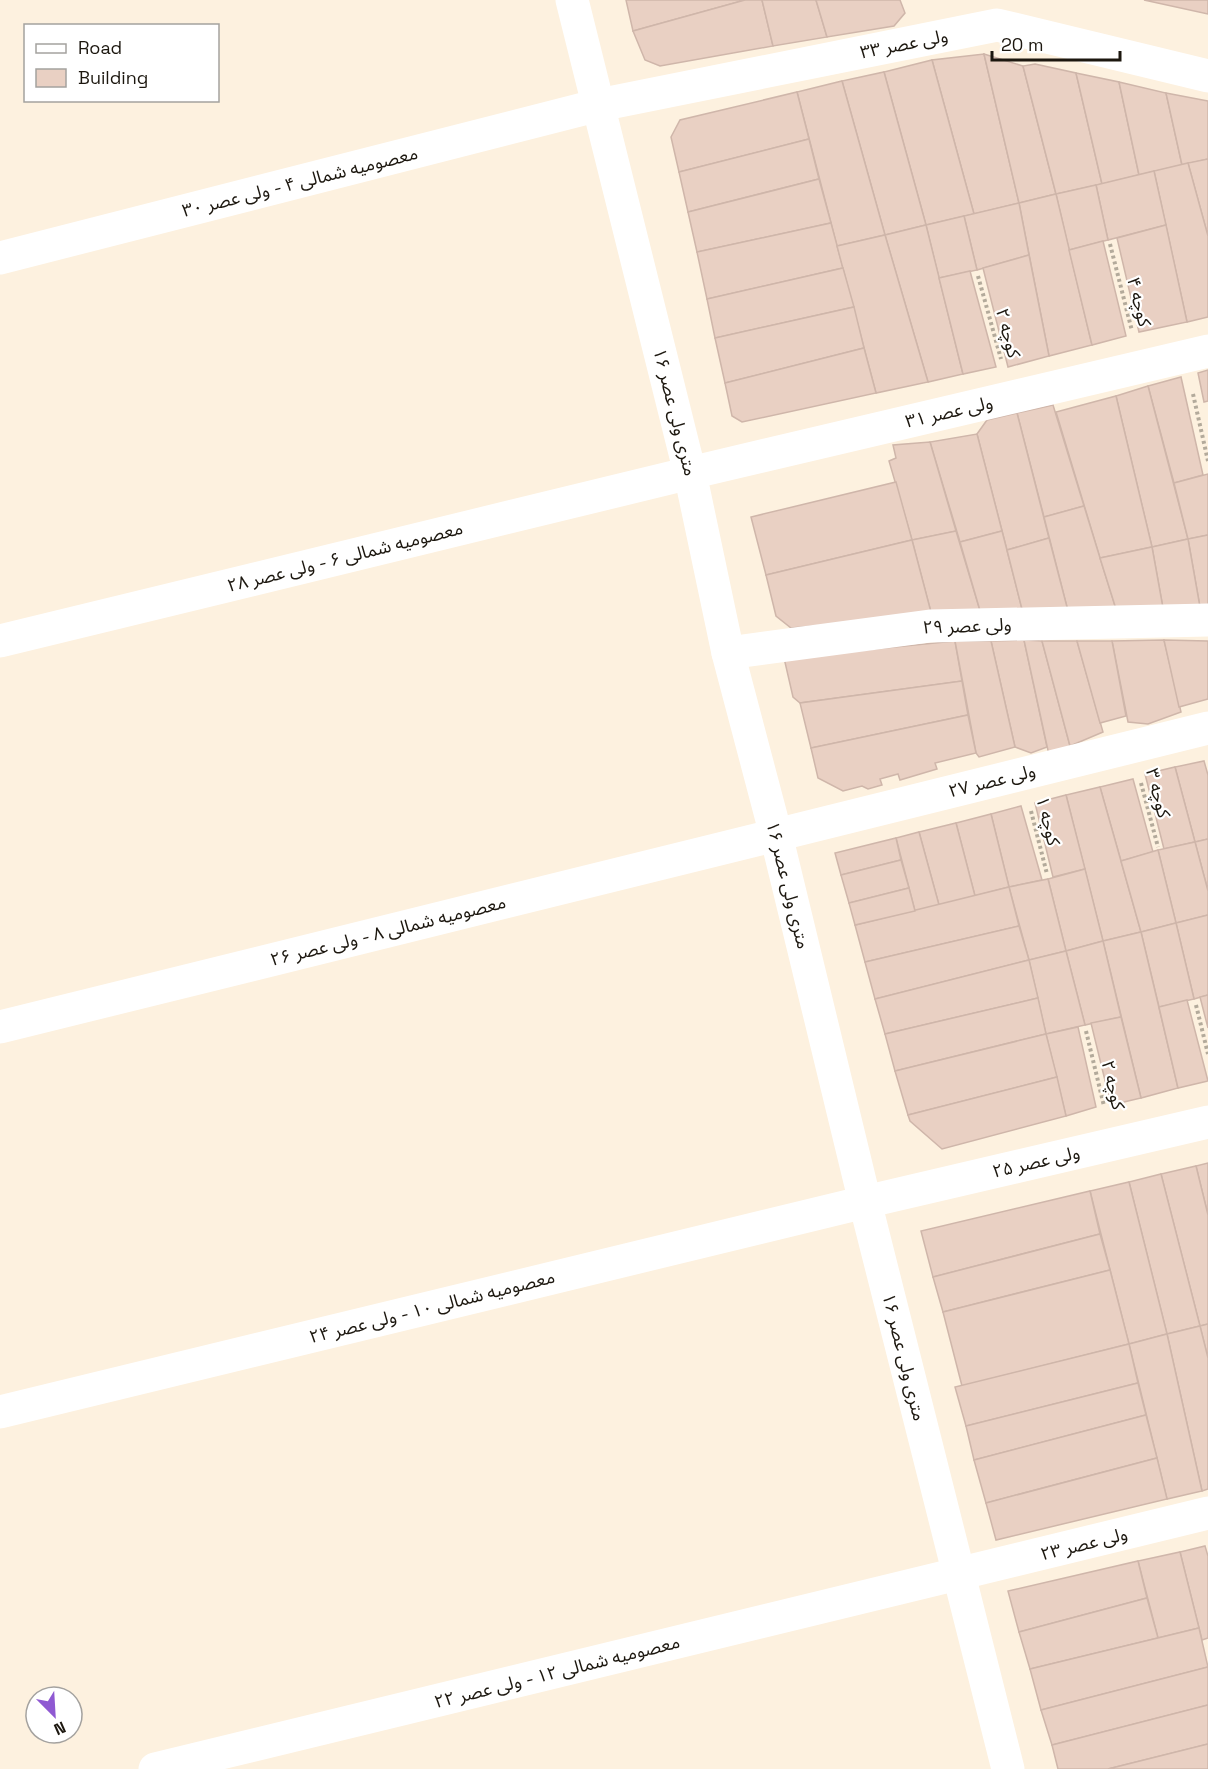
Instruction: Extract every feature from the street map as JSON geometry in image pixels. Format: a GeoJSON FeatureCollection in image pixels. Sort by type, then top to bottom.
{"type":"FeatureCollection","features":[{"type":"Feature","properties":{"kind":"street","name":"۱۶ متری ولی عصر"},"geometry":{"type":"LineString","coordinates":[[572,0],[690,473],[729,653],[1008,1769]]}},
{"type":"Feature","properties":{"kind":"street","name":"ولی عصر ۳۳"},"geometry":{"type":"LineString","coordinates":[[599,105],[995,13],[1208,76]]}},
{"type":"Feature","properties":{"kind":"street","name":"معصومیه شمالی ۴ - ولی عصر ۳۰"},"geometry":{"type":"LineString","coordinates":[[0,258],[599,105]]}},
{"type":"Feature","properties":{"kind":"street","name":"ولی عصر ۳۱"},"geometry":{"type":"LineString","coordinates":[[690,473],[1196,354]]}},
{"type":"Feature","properties":{"kind":"street","name":"معصومیه شمالی ۶ - ولی عصر ۲۸"},"geometry":{"type":"LineString","coordinates":[[0,641],[690,473]]}},
{"type":"Feature","properties":{"kind":"street","name":"ولی عصر ۲۹"},"geometry":{"type":"LineString","coordinates":[[729,653],[930,626],[1208,620]]}},
{"type":"Feature","properties":{"kind":"street","name":"ولی عصر ۲۷"},"geometry":{"type":"LineString","coordinates":[[776,835],[1208,728]]}},
{"type":"Feature","properties":{"kind":"street","name":"معصومیه شمالی ۸ - ولی عصر ۲۶"},"geometry":{"type":"LineString","coordinates":[[0,1027],[776,835]]}},
{"type":"Feature","properties":{"kind":"street","name":"ولی عصر ۲۵"},"geometry":{"type":"LineString","coordinates":[[865,1202],[1208,1122]]}},
{"type":"Feature","properties":{"kind":"street","name":"معصومیه شمالی ۱۰ - ولی عصر ۲۴"},"geometry":{"type":"LineString","coordinates":[[0,1412],[865,1202]]}},
{"type":"Feature","properties":{"kind":"street","name":"ولی عصر ۲۳"},"geometry":{"type":"LineString","coordinates":[[960,1575],[1208,1513]]}},
{"type":"Feature","properties":{"kind":"street","name":"معصومیه شمالی ۱۲ - ولی عصر ۲۲"},"geometry":{"type":"LineString","coordinates":[[155,1769],[960,1575]]}},
{"type":"Feature","properties":{"kind":"path","name":"کوچه ۴"},"geometry":{"type":"LineString","coordinates":[[1110,244],[1141,367]]}},
{"type":"Feature","properties":{"kind":"path","name":"کوچه ۲"},"geometry":{"type":"LineString","coordinates":[[978,276],[1011,397]]}},
{"type":"Feature","properties":{"kind":"path"},"geometry":{"type":"LineString","coordinates":[[1196,354],[1208,461]]}},
{"type":"Feature","properties":{"kind":"path","name":"کوچه ۳"},"geometry":{"type":"LineString","coordinates":[[1132,747],[1158,847]]}},
{"type":"Feature","properties":{"kind":"path","name":"کوچه ۱"},"geometry":{"type":"LineString","coordinates":[[1022,774],[1047,874]]}},
{"type":"Feature","properties":{"kind":"path"},"geometry":{"type":"LineString","coordinates":[[1196,1005],[1208,1054]]}},
{"type":"Feature","properties":{"kind":"path","name":"کوچه ۲"},"geometry":{"type":"LineString","coordinates":[[1086,1031],[1113,1144]]}},
{"type":"Feature","properties":{"kind":"building"},"geometry":{"type":"Polygon","coordinates":[[[626,0],[745,0],[633,31],[626,0]]]}},
{"type":"Feature","properties":{"kind":"building"},"geometry":{"type":"Polygon","coordinates":[[[745,0],[762,0],[773,46],[660,66],[645,60],[633,31],[745,0]]]}},
{"type":"Feature","properties":{"kind":"building"},"geometry":{"type":"Polygon","coordinates":[[[762,0],[816,0],[827,37],[773,46],[762,0]]]}},
{"type":"Feature","properties":{"kind":"building"},"geometry":{"type":"Polygon","coordinates":[[[816,0],[900,0],[905,13],[894,26],[827,37],[816,0]]]}},
{"type":"Feature","properties":{"kind":"building"},"geometry":{"type":"Polygon","coordinates":[[[1144,0],[1208,0],[1208,14],[1144,0]]]}},
{"type":"Feature","properties":{"kind":"building"},"geometry":{"type":"Polygon","coordinates":[[[984,54],[1019,203],[974,214],[932,60],[984,54]]]}},
{"type":"Feature","properties":{"kind":"building"},"geometry":{"type":"Polygon","coordinates":[[[984,54],[1023,66],[1056,194],[1019,203],[984,54]]]}},
{"type":"Feature","properties":{"kind":"building"},"geometry":{"type":"Polygon","coordinates":[[[932,60],[974,214],[926,225],[884,72],[932,60]]]}},
{"type":"Feature","properties":{"kind":"building"},"geometry":{"type":"Polygon","coordinates":[[[1035,64],[1076,73],[1102,184],[1056,194],[1023,66],[1035,64]]]}},
{"type":"Feature","properties":{"kind":"building"},"geometry":{"type":"Polygon","coordinates":[[[884,72],[926,225],[885,235],[842,81],[884,72]]]}},
{"type":"Feature","properties":{"kind":"building"},"geometry":{"type":"Polygon","coordinates":[[[1076,73],[1119,82],[1139,175],[1102,184],[1076,73]]]}},
{"type":"Feature","properties":{"kind":"building"},"geometry":{"type":"Polygon","coordinates":[[[842,81],[885,235],[837,246],[797,92],[842,81]]]}},
{"type":"Feature","properties":{"kind":"building"},"geometry":{"type":"Polygon","coordinates":[[[1119,82],[1166,93],[1182,165],[1139,175],[1119,82]]]}},
{"type":"Feature","properties":{"kind":"building"},"geometry":{"type":"Polygon","coordinates":[[[797,92],[809,139],[679,172],[671,137],[680,120],[797,92]]]}},
{"type":"Feature","properties":{"kind":"building"},"geometry":{"type":"Polygon","coordinates":[[[1166,93],[1208,101],[1208,159],[1182,165],[1166,93]]]}},
{"type":"Feature","properties":{"kind":"building"},"geometry":{"type":"Polygon","coordinates":[[[809,139],[819,179],[688,212],[679,172],[809,139]]]}},
{"type":"Feature","properties":{"kind":"building"},"geometry":{"type":"Polygon","coordinates":[[[1208,159],[1208,236],[1188,163],[1208,159]]]}},
{"type":"Feature","properties":{"kind":"building"},"geometry":{"type":"Polygon","coordinates":[[[1188,163],[1208,236],[1208,317],[1187,322],[1154,171],[1188,163]]]}},
{"type":"Feature","properties":{"kind":"building"},"geometry":{"type":"Polygon","coordinates":[[[1154,171],[1166,225],[1108,240],[1096,185],[1154,171]]]}},
{"type":"Feature","properties":{"kind":"building"},"geometry":{"type":"Polygon","coordinates":[[[819,179],[831,223],[697,252],[688,212],[819,179]]]}},
{"type":"Feature","properties":{"kind":"building"},"geometry":{"type":"Polygon","coordinates":[[[1096,185],[1108,240],[1069,250],[1056,194],[1096,185]]]}},
{"type":"Feature","properties":{"kind":"building"},"geometry":{"type":"Polygon","coordinates":[[[1056,194],[1092,345],[1049,356],[1019,203],[1056,194]]]}},
{"type":"Feature","properties":{"kind":"building"},"geometry":{"type":"Polygon","coordinates":[[[1019,203],[1029,255],[977,270],[964,216],[1019,203]]]}},
{"type":"Feature","properties":{"kind":"building"},"geometry":{"type":"Polygon","coordinates":[[[964,216],[977,270],[939,278],[926,225],[964,216]]]}},
{"type":"Feature","properties":{"kind":"building"},"geometry":{"type":"Polygon","coordinates":[[[831,223],[843,268],[707,299],[697,252],[831,223]]]}},
{"type":"Feature","properties":{"kind":"building"},"geometry":{"type":"Polygon","coordinates":[[[926,225],[963,374],[928,382],[885,235],[926,225]]]}},
{"type":"Feature","properties":{"kind":"building"},"geometry":{"type":"Polygon","coordinates":[[[1166,225],[1187,322],[1139,332],[1117,238],[1166,225]]]}},
{"type":"Feature","properties":{"kind":"building"},"geometry":{"type":"Polygon","coordinates":[[[885,235],[928,382],[876,393],[837,246],[885,235]]]}},
{"type":"Feature","properties":{"kind":"building"},"geometry":{"type":"Polygon","coordinates":[[[1103,241],[1126,336],[1092,345],[1069,250],[1103,241]]]}},
{"type":"Feature","properties":{"kind":"building"},"geometry":{"type":"Polygon","coordinates":[[[1029,255],[1049,356],[1008,367],[983,268],[1029,255]]]}},
{"type":"Feature","properties":{"kind":"building"},"geometry":{"type":"Polygon","coordinates":[[[843,268],[854,307],[715,338],[707,299],[843,268]]]}},
{"type":"Feature","properties":{"kind":"building"},"geometry":{"type":"Polygon","coordinates":[[[970,271],[996,367],[963,374],[939,278],[970,271]]]}},
{"type":"Feature","properties":{"kind":"building"},"geometry":{"type":"Polygon","coordinates":[[[854,307],[864,348],[725,383],[715,338],[854,307]]]}},
{"type":"Feature","properties":{"kind":"building"},"geometry":{"type":"Polygon","coordinates":[[[864,348],[876,393],[742,422],[732,416],[725,383],[864,348]]]}},
{"type":"Feature","properties":{"kind":"building"},"geometry":{"type":"Polygon","coordinates":[[[1208,370],[1208,401],[1204,402],[1198,373],[1208,370]]]}},
{"type":"Feature","properties":{"kind":"building"},"geometry":{"type":"Polygon","coordinates":[[[1181,377],[1203,475],[1174,483],[1148,386],[1181,377]]]}},
{"type":"Feature","properties":{"kind":"building"},"geometry":{"type":"Polygon","coordinates":[[[1148,386],[1188,539],[1152,547],[1116,396],[1148,386]]]}},
{"type":"Feature","properties":{"kind":"building"},"geometry":{"type":"Polygon","coordinates":[[[1116,396],[1152,547],[1100,558],[1056,412],[1116,396]]]}},
{"type":"Feature","properties":{"kind":"building"},"geometry":{"type":"Polygon","coordinates":[[[1053,405],[1084,506],[1044,517],[1017,413],[1053,405]]]}},
{"type":"Feature","properties":{"kind":"building"},"geometry":{"type":"Polygon","coordinates":[[[1017,413],[1049,538],[1007,550],[977,434],[987,420],[1017,413]]]}},
{"type":"Feature","properties":{"kind":"building"},"geometry":{"type":"Polygon","coordinates":[[[977,434],[1002,531],[960,542],[930,442],[977,434]]]}},
{"type":"Feature","properties":{"kind":"building"},"geometry":{"type":"Polygon","coordinates":[[[930,442],[956,531],[912,540],[889,461],[896,458],[893,445],[930,442]]]}},
{"type":"Feature","properties":{"kind":"building"},"geometry":{"type":"Polygon","coordinates":[[[1208,474],[1208,535],[1188,539],[1174,483],[1208,474]]]}},
{"type":"Feature","properties":{"kind":"building"},"geometry":{"type":"Polygon","coordinates":[[[896,482],[912,540],[766,575],[751,517],[896,482]]]}},
{"type":"Feature","properties":{"kind":"building"},"geometry":{"type":"Polygon","coordinates":[[[1084,506],[1116,609],[1068,611],[1044,517],[1084,506]]]}},
{"type":"Feature","properties":{"kind":"building"},"geometry":{"type":"Polygon","coordinates":[[[956,531],[981,614],[932,616],[912,540],[956,531]]]}},
{"type":"Feature","properties":{"kind":"building"},"geometry":{"type":"Polygon","coordinates":[[[1002,531],[1023,613],[981,614],[960,542],[1002,531]]]}},
{"type":"Feature","properties":{"kind":"building"},"geometry":{"type":"Polygon","coordinates":[[[1208,535],[1208,606],[1200,607],[1188,539],[1208,535]]]}},
{"type":"Feature","properties":{"kind":"building"},"geometry":{"type":"Polygon","coordinates":[[[1049,538],[1068,611],[1023,613],[1007,550],[1049,538]]]}},
{"type":"Feature","properties":{"kind":"building"},"geometry":{"type":"Polygon","coordinates":[[[1188,539],[1200,607],[1163,608],[1152,547],[1188,539]]]}},
{"type":"Feature","properties":{"kind":"building"},"geometry":{"type":"Polygon","coordinates":[[[912,540],[932,616],[791,628],[776,616],[766,575],[912,540]]]}},
{"type":"Feature","properties":{"kind":"building"},"geometry":{"type":"Polygon","coordinates":[[[1152,547],[1163,608],[1116,609],[1100,558],[1152,547]]]}},
{"type":"Feature","properties":{"kind":"building"},"geometry":{"type":"Polygon","coordinates":[[[1024,640],[1047,747],[1031,753],[1015,747],[991,641],[1024,640]]]}},
{"type":"Feature","properties":{"kind":"building"},"geometry":{"type":"Polygon","coordinates":[[[1024,640],[1042,641],[1070,746],[1049,755],[1024,640]]]}},
{"type":"Feature","properties":{"kind":"building"},"geometry":{"type":"Polygon","coordinates":[[[1164,640],[1181,712],[1148,724],[1128,722],[1112,641],[1164,640]]]}},
{"type":"Feature","properties":{"kind":"building"},"geometry":{"type":"Polygon","coordinates":[[[1164,640],[1208,641],[1208,699],[1179,707],[1164,640]]]}},
{"type":"Feature","properties":{"kind":"building"},"geometry":{"type":"Polygon","coordinates":[[[955,641],[962,681],[800,703],[793,697],[784,658],[955,641]]]}},
{"type":"Feature","properties":{"kind":"building"},"geometry":{"type":"Polygon","coordinates":[[[955,641],[991,641],[1015,747],[979,757],[976,753],[955,641]]]}},
{"type":"Feature","properties":{"kind":"building"},"geometry":{"type":"Polygon","coordinates":[[[1042,641],[1077,641],[1103,732],[1070,746],[1042,641]]]}},
{"type":"Feature","properties":{"kind":"building"},"geometry":{"type":"Polygon","coordinates":[[[1077,641],[1112,641],[1126,716],[1100,723],[1077,641]]]}},
{"type":"Feature","properties":{"kind":"building"},"geometry":{"type":"Polygon","coordinates":[[[962,681],[968,715],[811,748],[800,703],[962,681]]]}},
{"type":"Feature","properties":{"kind":"building"},"geometry":{"type":"Polygon","coordinates":[[[968,715],[976,753],[935,763],[937,769],[900,780],[898,774],[880,779],[882,785],[868,789],[862,786],[843,791],[818,778],[811,748],[968,715]]]}},
{"type":"Feature","properties":{"kind":"building"},"geometry":{"type":"Polygon","coordinates":[[[1204,761],[1208,775],[1208,839],[1195,842],[1175,767],[1204,761]]]}},
{"type":"Feature","properties":{"kind":"building"},"geometry":{"type":"Polygon","coordinates":[[[1175,767],[1195,842],[1164,849],[1145,774],[1175,767]]]}},
{"type":"Feature","properties":{"kind":"building"},"geometry":{"type":"Polygon","coordinates":[[[1133,779],[1153,852],[1121,861],[1100,787],[1133,779]]]}},
{"type":"Feature","properties":{"kind":"building"},"geometry":{"type":"Polygon","coordinates":[[[1100,787],[1141,932],[1103,941],[1066,795],[1100,787]]]}},
{"type":"Feature","properties":{"kind":"building"},"geometry":{"type":"Polygon","coordinates":[[[1066,795],[1085,869],[1053,877],[1035,803],[1066,795]]]}},
{"type":"Feature","properties":{"kind":"building"},"geometry":{"type":"Polygon","coordinates":[[[1021,806],[1042,880],[1009,887],[991,814],[1021,806]]]}},
{"type":"Feature","properties":{"kind":"building"},"geometry":{"type":"Polygon","coordinates":[[[991,814],[1009,887],[975,896],[956,823],[991,814]]]}},
{"type":"Feature","properties":{"kind":"building"},"geometry":{"type":"Polygon","coordinates":[[[956,823],[975,896],[939,905],[919,832],[956,823]]]}},
{"type":"Feature","properties":{"kind":"building"},"geometry":{"type":"Polygon","coordinates":[[[919,832],[939,905],[915,911],[896,838],[919,832]]]}},
{"type":"Feature","properties":{"kind":"building"},"geometry":{"type":"Polygon","coordinates":[[[896,838],[901,860],[841,875],[835,853],[896,838]]]}},
{"type":"Feature","properties":{"kind":"building"},"geometry":{"type":"Polygon","coordinates":[[[1208,839],[1208,891],[1195,842],[1208,839]]]}},
{"type":"Feature","properties":{"kind":"building"},"geometry":{"type":"Polygon","coordinates":[[[1195,842],[1208,891],[1208,915],[1176,923],[1158,850],[1195,842]]]}},
{"type":"Feature","properties":{"kind":"building"},"geometry":{"type":"Polygon","coordinates":[[[1158,850],[1176,923],[1141,932],[1121,861],[1158,850]]]}},
{"type":"Feature","properties":{"kind":"building"},"geometry":{"type":"Polygon","coordinates":[[[901,860],[909,888],[849,903],[841,875],[901,860]]]}},
{"type":"Feature","properties":{"kind":"building"},"geometry":{"type":"Polygon","coordinates":[[[1085,869],[1103,941],[1066,951],[1048,879],[1085,869]]]}},
{"type":"Feature","properties":{"kind":"building"},"geometry":{"type":"Polygon","coordinates":[[[1048,879],[1066,951],[1029,960],[1009,887],[1048,879]]]}},
{"type":"Feature","properties":{"kind":"building"},"geometry":{"type":"Polygon","coordinates":[[[1009,887],[1019,926],[865,962],[855,925],[1009,887]]]}},
{"type":"Feature","properties":{"kind":"building"},"geometry":{"type":"Polygon","coordinates":[[[909,888],[915,911],[855,925],[849,903],[909,888]]]}},
{"type":"Feature","properties":{"kind":"building"},"geometry":{"type":"Polygon","coordinates":[[[1208,915],[1208,995],[1194,999],[1176,923],[1208,915]]]}},
{"type":"Feature","properties":{"kind":"building"},"geometry":{"type":"Polygon","coordinates":[[[1176,923],[1194,999],[1159,1007],[1141,932],[1176,923]]]}},
{"type":"Feature","properties":{"kind":"building"},"geometry":{"type":"Polygon","coordinates":[[[1019,926],[1029,960],[875,999],[865,962],[1019,926]]]}},
{"type":"Feature","properties":{"kind":"building"},"geometry":{"type":"Polygon","coordinates":[[[1141,932],[1178,1088],[1141,1098],[1103,941],[1141,932]]]}},
{"type":"Feature","properties":{"kind":"building"},"geometry":{"type":"Polygon","coordinates":[[[1103,941],[1121,1017],[1085,1025],[1066,951],[1103,941]]]}},
{"type":"Feature","properties":{"kind":"building"},"geometry":{"type":"Polygon","coordinates":[[[1066,951],[1085,1025],[1046,1034],[1029,960],[1066,951]]]}},
{"type":"Feature","properties":{"kind":"building"},"geometry":{"type":"Polygon","coordinates":[[[1029,960],[1038,998],[885,1034],[875,999],[1029,960]]]}},
{"type":"Feature","properties":{"kind":"building"},"geometry":{"type":"Polygon","coordinates":[[[1208,995],[1208,1028],[1200,997],[1208,995]]]}},
{"type":"Feature","properties":{"kind":"building"},"geometry":{"type":"Polygon","coordinates":[[[1038,998],[1046,1034],[895,1071],[885,1034],[1038,998]]]}},
{"type":"Feature","properties":{"kind":"building"},"geometry":{"type":"Polygon","coordinates":[[[1187,1000],[1208,1081],[1178,1088],[1159,1007],[1187,1000]]]}},
{"type":"Feature","properties":{"kind":"building"},"geometry":{"type":"Polygon","coordinates":[[[1121,1017],[1141,1098],[1111,1105],[1091,1023],[1121,1017]]]}},
{"type":"Feature","properties":{"kind":"building"},"geometry":{"type":"Polygon","coordinates":[[[1078,1027],[1096,1107],[1066,1116],[1046,1034],[1078,1027]]]}},
{"type":"Feature","properties":{"kind":"building"},"geometry":{"type":"Polygon","coordinates":[[[1046,1034],[1057,1077],[908,1115],[895,1071],[1046,1034]]]}},
{"type":"Feature","properties":{"kind":"building"},"geometry":{"type":"Polygon","coordinates":[[[1057,1077],[1066,1116],[942,1149],[910,1121],[908,1115],[1057,1077]]]}},
{"type":"Feature","properties":{"kind":"building"},"geometry":{"type":"Polygon","coordinates":[[[1208,1163],[1208,1215],[1196,1166],[1208,1163]]]}},
{"type":"Feature","properties":{"kind":"building"},"geometry":{"type":"Polygon","coordinates":[[[1196,1166],[1208,1215],[1208,1324],[1200,1326],[1161,1174],[1196,1166]]]}},
{"type":"Feature","properties":{"kind":"building"},"geometry":{"type":"Polygon","coordinates":[[[1161,1174],[1200,1326],[1167,1334],[1129,1182],[1161,1174]]]}},
{"type":"Feature","properties":{"kind":"building"},"geometry":{"type":"Polygon","coordinates":[[[1129,1182],[1167,1334],[1129,1344],[1090,1191],[1129,1182]]]}},
{"type":"Feature","properties":{"kind":"building"},"geometry":{"type":"Polygon","coordinates":[[[1090,1191],[1100,1234],[933,1277],[921,1231],[1090,1191]]]}},
{"type":"Feature","properties":{"kind":"building"},"geometry":{"type":"Polygon","coordinates":[[[1100,1234],[1110,1270],[943,1312],[933,1277],[1100,1234]]]}},
{"type":"Feature","properties":{"kind":"building"},"geometry":{"type":"Polygon","coordinates":[[[1110,1270],[1129,1344],[962,1386],[943,1312],[1110,1270]]]}},
{"type":"Feature","properties":{"kind":"building"},"geometry":{"type":"Polygon","coordinates":[[[1208,1324],[1208,1358],[1200,1326],[1208,1324]]]}},
{"type":"Feature","properties":{"kind":"building"},"geometry":{"type":"Polygon","coordinates":[[[1200,1326],[1208,1358],[1208,1489],[1202,1491],[1167,1334],[1200,1326]]]}},
{"type":"Feature","properties":{"kind":"building"},"geometry":{"type":"Polygon","coordinates":[[[1167,1334],[1202,1491],[1167,1499],[1129,1344],[1167,1334]]]}},
{"type":"Feature","properties":{"kind":"building"},"geometry":{"type":"Polygon","coordinates":[[[1129,1344],[1138,1383],[966,1426],[955,1387],[1129,1344]]]}},
{"type":"Feature","properties":{"kind":"building"},"geometry":{"type":"Polygon","coordinates":[[[1138,1383],[1146,1415],[974,1460],[966,1426],[1138,1383]]]}},
{"type":"Feature","properties":{"kind":"building"},"geometry":{"type":"Polygon","coordinates":[[[1146,1415],[1157,1458],[986,1503],[974,1460],[1146,1415]]]}},
{"type":"Feature","properties":{"kind":"building"},"geometry":{"type":"Polygon","coordinates":[[[1157,1458],[1167,1499],[996,1540],[986,1503],[1157,1458]]]}},
{"type":"Feature","properties":{"kind":"building"},"geometry":{"type":"Polygon","coordinates":[[[1205,1546],[1208,1556],[1208,1638],[1202,1640],[1180,1552],[1205,1546]]]}},
{"type":"Feature","properties":{"kind":"building"},"geometry":{"type":"Polygon","coordinates":[[[1180,1552],[1199,1628],[1158,1638],[1138,1561],[1180,1552]]]}},
{"type":"Feature","properties":{"kind":"building"},"geometry":{"type":"Polygon","coordinates":[[[1138,1561],[1147,1598],[1019,1632],[1008,1591],[1138,1561]]]}},
{"type":"Feature","properties":{"kind":"building"},"geometry":{"type":"Polygon","coordinates":[[[1147,1598],[1158,1638],[1030,1669],[1019,1632],[1147,1598]]]}},
{"type":"Feature","properties":{"kind":"building"},"geometry":{"type":"Polygon","coordinates":[[[1199,1628],[1208,1667],[1041,1710],[1030,1669],[1199,1628]]]}},
{"type":"Feature","properties":{"kind":"building"},"geometry":{"type":"Polygon","coordinates":[[[1208,1667],[1208,1705],[1052,1745],[1041,1710],[1208,1667]]]}},
{"type":"Feature","properties":{"kind":"building"},"geometry":{"type":"Polygon","coordinates":[[[1208,1705],[1208,1744],[1108,1769],[1058,1769],[1052,1745],[1208,1705]]]}},
{"type":"Feature","properties":{"kind":"building"},"geometry":{"type":"Polygon","coordinates":[[[1208,1744],[1208,1769],[1108,1769],[1208,1744]]]}}]}
